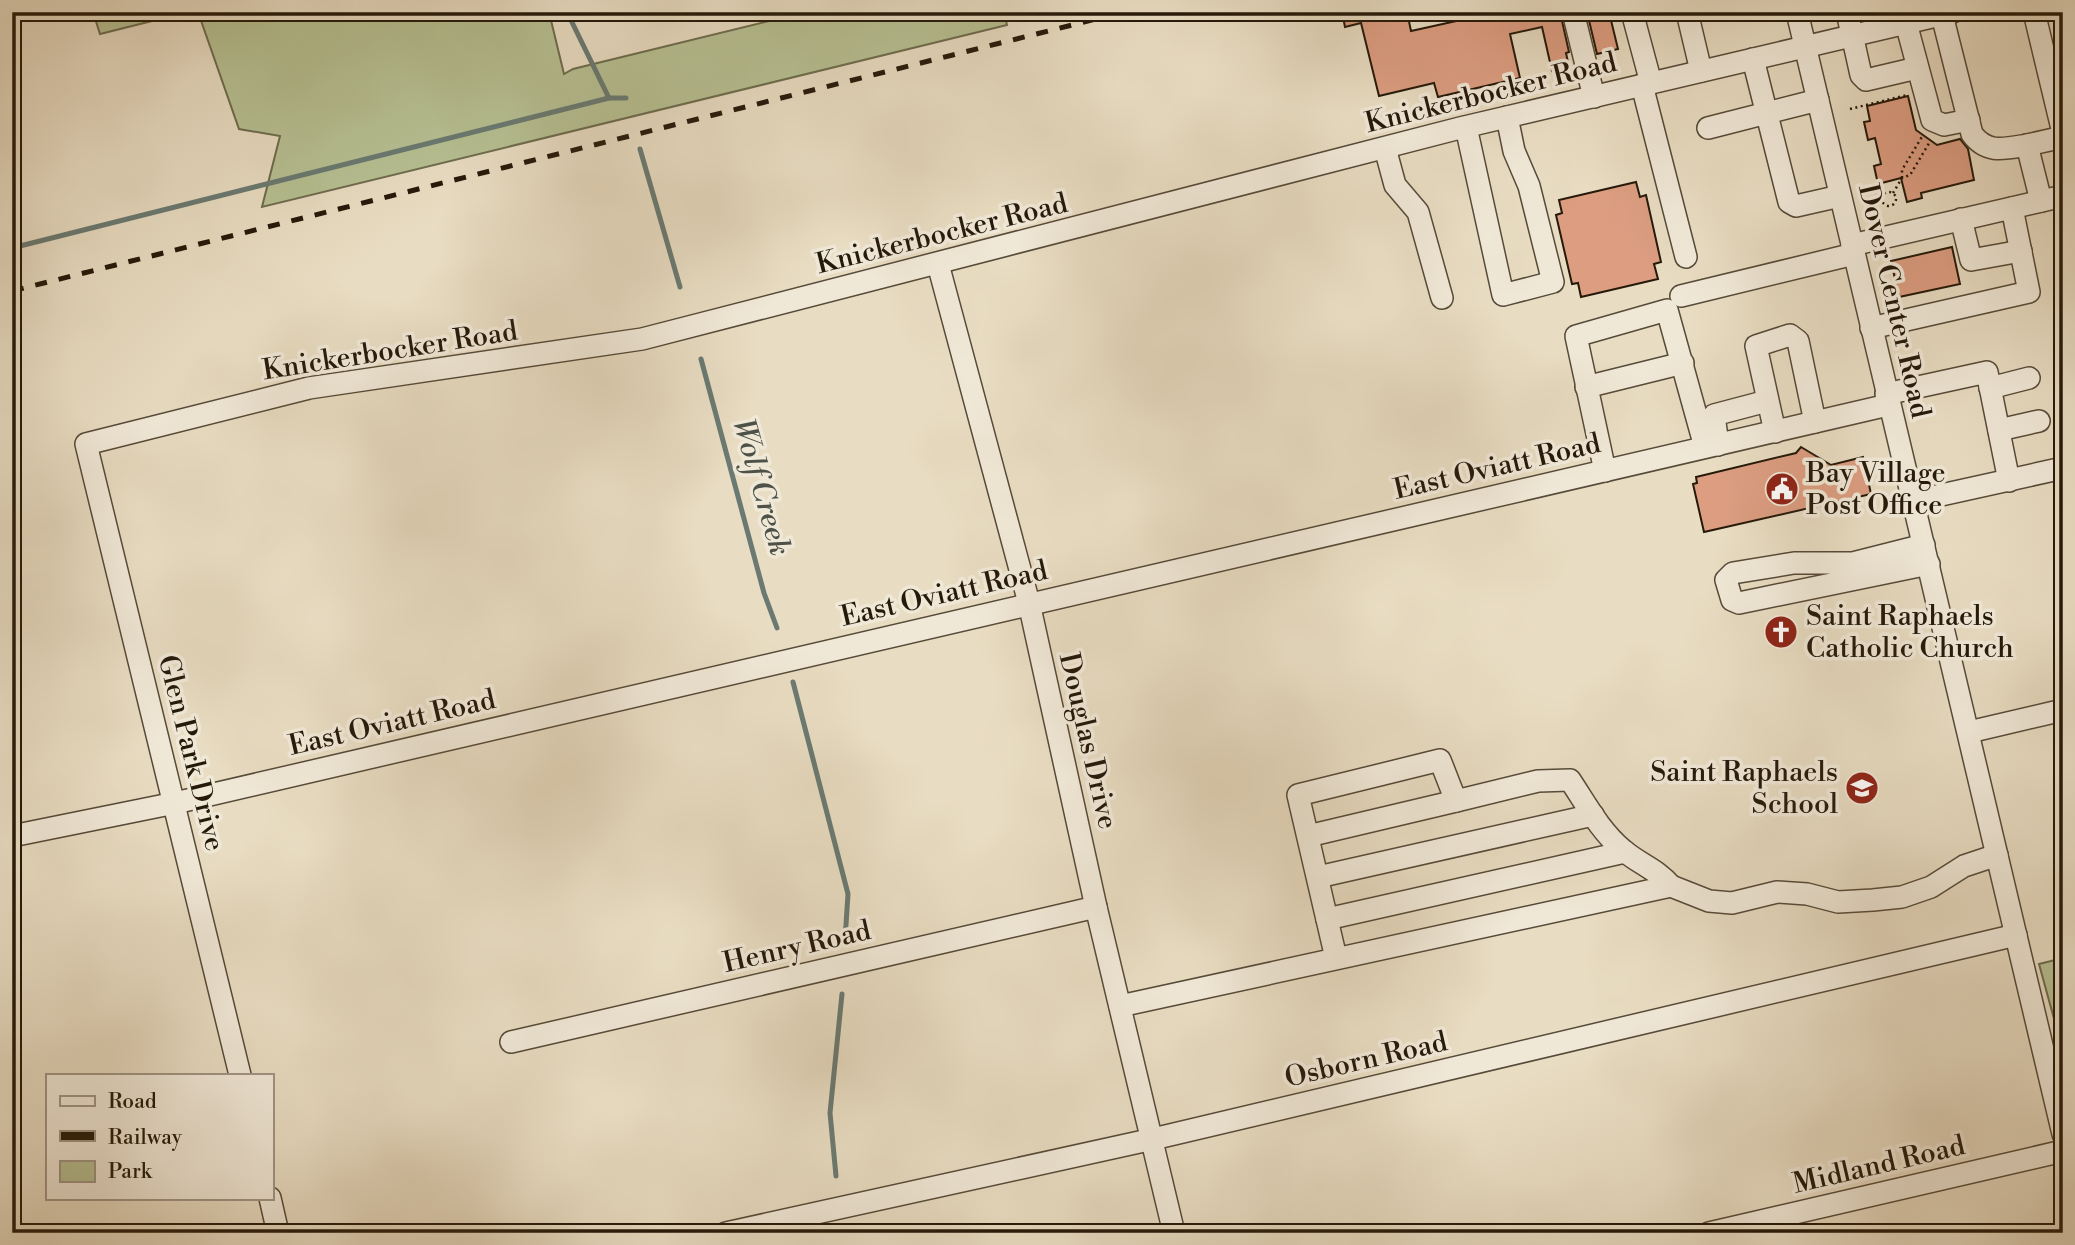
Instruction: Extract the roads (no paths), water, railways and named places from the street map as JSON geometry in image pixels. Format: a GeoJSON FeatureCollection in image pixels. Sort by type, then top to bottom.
{"type":"FeatureCollection","features":[{"type":"Feature","properties":{"kind":"street"},"geometry":{"type":"LineString","coordinates":[[1573,12],[1594,97]]}},
{"type":"Feature","properties":{"kind":"street"},"geometry":{"type":"LineString","coordinates":[[1632,12],[1686,257]]}},
{"type":"Feature","properties":{"kind":"street"},"geometry":{"type":"LineString","coordinates":[[1687,12],[1701,71]]}},
{"type":"Feature","properties":{"kind":"street","name":"Dover Center Road"},"geometry":{"type":"LineString","coordinates":[[1797,12],[2063,1134]]}},
{"type":"Feature","properties":{"kind":"street"},"geometry":{"type":"LineString","coordinates":[[1847,12],[1861,75],[1866,80],[1917,68]]}},
{"type":"Feature","properties":{"kind":"street"},"geometry":{"type":"LineString","coordinates":[[1948,14],[1972,134],[1984,147],[1994,149],[2027,145],[2063,135],[2034,12]]}},
{"type":"Feature","properties":{"kind":"street","name":"Knickerbocker Road"},"geometry":{"type":"LineString","coordinates":[[86,444],[309,388],[642,339],[1466,127],[1948,14]]}},
{"type":"Feature","properties":{"kind":"street"},"geometry":{"type":"LineString","coordinates":[[1906,23],[1932,120],[1944,125],[1969,120]]}},
{"type":"Feature","properties":{"kind":"street"},"geometry":{"type":"LineString","coordinates":[[1753,59],[1789,202],[1796,206],[1840,196]]}},
{"type":"Feature","properties":{"kind":"street"},"geometry":{"type":"LineString","coordinates":[[1708,128],[1818,100]]}},
{"type":"Feature","properties":{"kind":"street"},"geometry":{"type":"LineString","coordinates":[[1466,127],[1503,295],[1553,282],[1529,186],[1514,151],[1507,117]]}},
{"type":"Feature","properties":{"kind":"street"},"geometry":{"type":"LineString","coordinates":[[2027,145],[2042,201]]}},
{"type":"Feature","properties":{"kind":"street"},"geometry":{"type":"LineString","coordinates":[[1385,148],[1395,186],[1418,212],[1442,298]]}},
{"type":"Feature","properties":{"kind":"street"},"geometry":{"type":"LineString","coordinates":[[1681,296],[1961,219],[2063,196]]}},
{"type":"Feature","properties":{"kind":"street"},"geometry":{"type":"LineString","coordinates":[[1871,328],[2029,292],[2012,208]]}},
{"type":"Feature","properties":{"kind":"street"},"geometry":{"type":"LineString","coordinates":[[1961,219],[1971,260],[2021,251]]}},
{"type":"Feature","properties":{"kind":"street","name":"Douglas Drive"},"geometry":{"type":"LineString","coordinates":[[938,264],[1028,603],[1096,907],[1174,1233]]}},
{"type":"Feature","properties":{"kind":"street"},"geometry":{"type":"LineString","coordinates":[[1605,471],[1576,336],[1667,310],[1712,446]]}},
{"type":"Feature","properties":{"kind":"street"},"geometry":{"type":"LineString","coordinates":[[1774,432],[1756,346],[1790,335],[1796,337],[1815,422]]}},
{"type":"Feature","properties":{"kind":"street"},"geometry":{"type":"LineString","coordinates":[[1586,387],[1684,363]]}},
{"type":"Feature","properties":{"kind":"street","name":"East Oviatt Road"},"geometry":{"type":"LineString","coordinates":[[12,836],[175,803],[1774,432],[1987,372],[1990,388]]}},
{"type":"Feature","properties":{"kind":"street"},"geometry":{"type":"LineString","coordinates":[[2009,481],[1990,388],[2029,378]]}},
{"type":"Feature","properties":{"kind":"street"},"geometry":{"type":"LineString","coordinates":[[1712,446],[1714,415],[1767,401]]}},
{"type":"Feature","properties":{"kind":"street"},"geometry":{"type":"LineString","coordinates":[[1999,430],[2039,421]]}},
{"type":"Feature","properties":{"kind":"street","name":"Glen Park Drive"},"geometry":{"type":"LineString","coordinates":[[86,444],[240,1074]]}},
{"type":"Feature","properties":{"kind":"street"},"geometry":{"type":"LineString","coordinates":[[1914,501],[2063,468]]}},
{"type":"Feature","properties":{"kind":"street"},"geometry":{"type":"LineString","coordinates":[[1927,554],[1740,604],[1732,600],[1726,579],[1733,573],[1794,563],[1853,563],[1927,554]]}},
{"type":"Feature","properties":{"kind":"street"},"geometry":{"type":"LineString","coordinates":[[1969,732],[2063,710]]}},
{"type":"Feature","properties":{"kind":"street"},"geometry":{"type":"LineString","coordinates":[[1336,958],[1298,795],[1440,760],[1456,801]]}},
{"type":"Feature","properties":{"kind":"street"},"geometry":{"type":"LineString","coordinates":[[1308,836],[1538,780],[1570,780],[1608,836],[1625,852],[1659,871],[1671,886],[1709,901],[1732,903],[1777,892],[1807,894],[1838,902],[1902,897],[1931,887],[1964,866],[1997,855]]}},
{"type":"Feature","properties":{"kind":"street"},"geometry":{"type":"LineString","coordinates":[[1318,877],[1593,815]]}},
{"type":"Feature","properties":{"kind":"street"},"geometry":{"type":"LineString","coordinates":[[1327,919],[1625,852]]}},
{"type":"Feature","properties":{"kind":"street"},"geometry":{"type":"LineString","coordinates":[[1120,1006],[1671,886]]}},
{"type":"Feature","properties":{"kind":"street","name":"Henry Road"},"geometry":{"type":"LineString","coordinates":[[511,1042],[1096,907]]}},
{"type":"Feature","properties":{"kind":"street","name":"Osborn Road"},"geometry":{"type":"LineString","coordinates":[[726,1233],[1153,1139],[2016,935]]}},
{"type":"Feature","properties":{"kind":"street","name":"Midland Road"},"geometry":{"type":"LineString","coordinates":[[1709,1233],[2063,1151]]}},
{"type":"Feature","properties":{"kind":"street"},"geometry":{"type":"LineString","coordinates":[[270,1200],[278,1233]]}},
{"type":"Feature","properties":{"kind":"waterway","name":"Wolf Creek"},"geometry":{"type":"LineString","coordinates":[[567,12],[609,98],[626,98]]}},
{"type":"Feature","properties":{"kind":"waterway"},"geometry":{"type":"LineString","coordinates":[[12,248],[609,98]]}},
{"type":"Feature","properties":{"kind":"waterway","name":"Wolf Creek"},"geometry":{"type":"LineString","coordinates":[[640,149],[680,287]]}},
{"type":"Feature","properties":{"kind":"waterway","name":"Wolf Creek"},"geometry":{"type":"LineString","coordinates":[[701,359],[764,593],[777,628]]}},
{"type":"Feature","properties":{"kind":"waterway","name":"Wolf Creek"},"geometry":{"type":"LineString","coordinates":[[793,682],[848,894],[845,940]]}},
{"type":"Feature","properties":{"kind":"waterway","name":"Wolf Creek"},"geometry":{"type":"LineString","coordinates":[[836,1176],[830,1113],[842,994]]}},
{"type":"Feature","properties":{"kind":"railway"},"geometry":{"type":"LineString","coordinates":[[12,291],[1124,12]]}},
{"type":"Feature","properties":{"kind":"place","name":"Bay Village Post Office"},"geometry":{"type":"Point","coordinates":[1782,489]}},
{"type":"Feature","properties":{"kind":"place","name":"Saint Raphaels Catholic Church"},"geometry":{"type":"Point","coordinates":[1781,632]}},
{"type":"Feature","properties":{"kind":"place","name":"Saint Raphaels School"},"geometry":{"type":"Point","coordinates":[1862,788]}}]}
